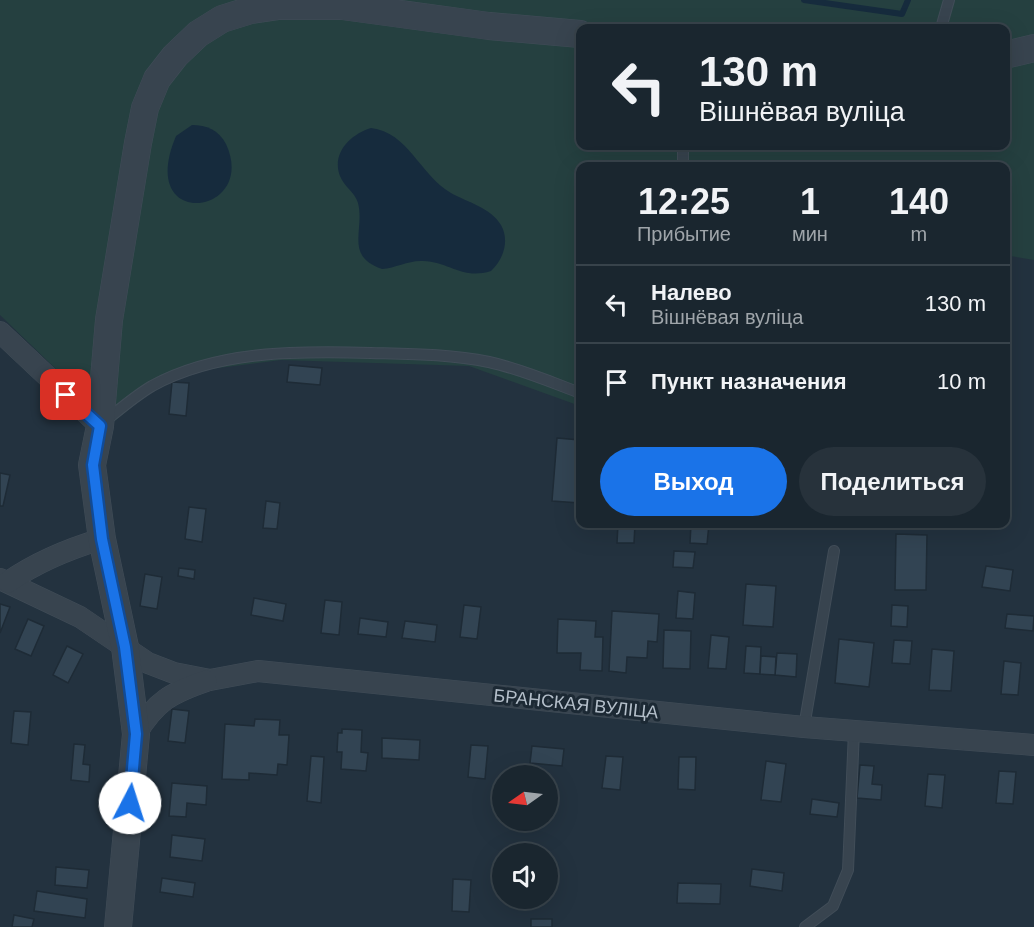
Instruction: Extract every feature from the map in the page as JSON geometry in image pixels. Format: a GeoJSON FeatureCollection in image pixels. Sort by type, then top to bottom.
{"type":"FeatureCollection","features":[{"type":"Feature","properties":{"kind":"street"},"geometry":{"type":"LineString","coordinates":[[118,927],[136,734],[125,647],[102,539],[93,465],[100,426],[109,320],[145,108],[157,79],[175,56],[198,34],[222,19],[250,10],[310,5],[375,9],[489,26],[576,34]]}},
{"type":"Feature","properties":{"kind":"street"},"geometry":{"type":"LineString","coordinates":[[1010,54],[1034,48]]}},
{"type":"Feature","properties":{"kind":"street"},"geometry":{"type":"LineString","coordinates":[[0,332],[100,426]]}},
{"type":"Feature","properties":{"kind":"street"},"geometry":{"type":"LineString","coordinates":[[4,581],[33,565],[75,547],[102,539]]}},
{"type":"Feature","properties":{"kind":"street","name":"БРАНСКАЯ ВУЛІЦА"},"geometry":{"type":"LineString","coordinates":[[4,581],[80,617],[148,663],[174,673],[210,680],[258,672],[804,727],[1034,745]]}},
{"type":"Feature","properties":{"kind":"street"},"geometry":{"type":"LineString","coordinates":[[136,734],[150,710],[174,691],[210,680]]}},
{"type":"Feature","properties":{"kind":"lane"},"geometry":{"type":"LineString","coordinates":[[942,24],[949,0]]}},
{"type":"Feature","properties":{"kind":"lane"},"geometry":{"type":"LineString","coordinates":[[100,426],[151,387],[174,376],[201,366],[260,355],[332,352],[455,356],[500,365],[576,392]]}},
{"type":"Feature","properties":{"kind":"lane"},"geometry":{"type":"LineString","coordinates":[[804,727],[834,551]]}},
{"type":"Feature","properties":{"kind":"lane"},"geometry":{"type":"LineString","coordinates":[[805,927],[833,906],[848,870],[854,731]]}},
{"type":"Feature","properties":{"kind":"green space"},"geometry":{"type":"Polygon","coordinates":[[[0,0],[1034,0],[1034,260],[1010,256],[1010,162],[576,162],[576,405],[469,366],[281,360],[194,371],[157,387],[112,423],[0,315],[0,0]]]}},
{"type":"Feature","properties":{"kind":"water"},"geometry":{"type":"Polygon","coordinates":[[[192,125],[207,127],[220,135],[226,144],[232,168],[226,186],[214,198],[198,203],[183,200],[171,188],[168,167],[176,136],[192,125]]]}},
{"type":"Feature","properties":{"kind":"water"},"geometry":{"type":"Polygon","coordinates":[[[371,128],[395,137],[440,185],[497,219],[504,231],[505,244],[502,256],[491,271],[464,272],[423,261],[382,269],[370,264],[363,257],[358,241],[358,203],[340,176],[338,160],[350,140],[371,128]]]}},
{"type":"Feature","properties":{"kind":"building"},"geometry":{"type":"Polygon","coordinates":[[[289,365],[322,368],[320,385],[287,382],[289,365]]]}},
{"type":"Feature","properties":{"kind":"building"},"geometry":{"type":"Polygon","coordinates":[[[172,382],[189,383],[186,416],[169,414],[172,382]]]}},
{"type":"Feature","properties":{"kind":"building"},"geometry":{"type":"Polygon","coordinates":[[[557,438],[576,440],[576,503],[552,501],[557,438]]]}},
{"type":"Feature","properties":{"kind":"building"},"geometry":{"type":"Polygon","coordinates":[[[0,473],[10,475],[3,506],[0,506],[0,473]]]}},
{"type":"Feature","properties":{"kind":"building"},"geometry":{"type":"Polygon","coordinates":[[[266,501],[280,503],[277,529],[263,528],[266,501]]]}},
{"type":"Feature","properties":{"kind":"building"},"geometry":{"type":"Polygon","coordinates":[[[189,507],[206,509],[202,542],[185,539],[189,507]]]}},
{"type":"Feature","properties":{"kind":"building"},"geometry":{"type":"Polygon","coordinates":[[[618,528],[635,528],[634,543],[617,543],[618,528]]]}},
{"type":"Feature","properties":{"kind":"building"},"geometry":{"type":"Polygon","coordinates":[[[691,528],[709,528],[707,544],[690,543],[691,528]]]}},
{"type":"Feature","properties":{"kind":"building"},"geometry":{"type":"Polygon","coordinates":[[[896,534],[927,535],[926,590],[895,590],[896,534]]]}},
{"type":"Feature","properties":{"kind":"building"},"geometry":{"type":"Polygon","coordinates":[[[674,551],[695,552],[693,568],[673,567],[674,551]]]}},
{"type":"Feature","properties":{"kind":"building"},"geometry":{"type":"Polygon","coordinates":[[[986,566],[1013,570],[1010,591],[982,587],[986,566]]]}},
{"type":"Feature","properties":{"kind":"building"},"geometry":{"type":"Polygon","coordinates":[[[179,568],[195,570],[194,579],[178,576],[179,568]]]}},
{"type":"Feature","properties":{"kind":"building"},"geometry":{"type":"Polygon","coordinates":[[[145,574],[162,577],[157,609],[140,606],[145,574]]]}},
{"type":"Feature","properties":{"kind":"building"},"geometry":{"type":"Polygon","coordinates":[[[746,584],[776,586],[773,627],[743,625],[746,584]]]}},
{"type":"Feature","properties":{"kind":"building"},"geometry":{"type":"Polygon","coordinates":[[[678,591],[695,593],[693,619],[676,618],[678,591]]]}},
{"type":"Feature","properties":{"kind":"building"},"geometry":{"type":"Polygon","coordinates":[[[254,598],[286,604],[283,621],[251,615],[254,598]]]}},
{"type":"Feature","properties":{"kind":"building"},"geometry":{"type":"Polygon","coordinates":[[[325,600],[342,602],[339,635],[321,633],[325,600]]]}},
{"type":"Feature","properties":{"kind":"building"},"geometry":{"type":"Polygon","coordinates":[[[0,604],[10,607],[0,633],[0,604]]]}},
{"type":"Feature","properties":{"kind":"building"},"geometry":{"type":"Polygon","coordinates":[[[464,605],[481,607],[477,639],[460,637],[464,605]]]}},
{"type":"Feature","properties":{"kind":"building"},"geometry":{"type":"Polygon","coordinates":[[[892,605],[908,606],[907,627],[891,626],[892,605]]]}},
{"type":"Feature","properties":{"kind":"building"},"geometry":{"type":"Polygon","coordinates":[[[612,611],[659,614],[657,642],[648,641],[647,658],[627,657],[626,673],[609,671],[612,611]]]}},
{"type":"Feature","properties":{"kind":"building"},"geometry":{"type":"Polygon","coordinates":[[[1007,614],[1034,616],[1033,631],[1005,628],[1007,614]]]}},
{"type":"Feature","properties":{"kind":"building"},"geometry":{"type":"Polygon","coordinates":[[[360,618],[388,622],[386,637],[358,634],[360,618]]]}},
{"type":"Feature","properties":{"kind":"building"},"geometry":{"type":"Polygon","coordinates":[[[28,619],[44,626],[31,656],[15,649],[28,619]]]}},
{"type":"Feature","properties":{"kind":"building"},"geometry":{"type":"Polygon","coordinates":[[[558,619],[596,621],[595,637],[603,637],[602,671],[580,670],[581,653],[557,653],[558,619]]]}},
{"type":"Feature","properties":{"kind":"building"},"geometry":{"type":"Polygon","coordinates":[[[405,621],[437,625],[435,642],[402,638],[405,621]]]}},
{"type":"Feature","properties":{"kind":"building"},"geometry":{"type":"Polygon","coordinates":[[[664,630],[691,631],[690,669],[663,668],[664,630]]]}},
{"type":"Feature","properties":{"kind":"building"},"geometry":{"type":"Polygon","coordinates":[[[711,635],[729,637],[726,669],[708,668],[711,635]]]}},
{"type":"Feature","properties":{"kind":"building"},"geometry":{"type":"Polygon","coordinates":[[[839,639],[874,643],[869,687],[835,683],[839,639]]]}},
{"type":"Feature","properties":{"kind":"building"},"geometry":{"type":"Polygon","coordinates":[[[894,640],[912,641],[910,664],[892,663],[894,640]]]}},
{"type":"Feature","properties":{"kind":"building"},"geometry":{"type":"Polygon","coordinates":[[[67,646],[83,654],[68,683],[53,675],[67,646]]]}},
{"type":"Feature","properties":{"kind":"building"},"geometry":{"type":"Polygon","coordinates":[[[746,646],[761,647],[760,674],[744,673],[746,646]]]}},
{"type":"Feature","properties":{"kind":"building"},"geometry":{"type":"Polygon","coordinates":[[[932,649],[954,651],[951,691],[929,690],[932,649]]]}},
{"type":"Feature","properties":{"kind":"building"},"geometry":{"type":"Polygon","coordinates":[[[777,653],[797,654],[796,677],[775,675],[777,653]]]}},
{"type":"Feature","properties":{"kind":"building"},"geometry":{"type":"Polygon","coordinates":[[[761,656],[776,657],[775,675],[760,674],[761,656]]]}},
{"type":"Feature","properties":{"kind":"building"},"geometry":{"type":"Polygon","coordinates":[[[1004,661],[1021,663],[1018,695],[1001,694],[1004,661]]]}},
{"type":"Feature","properties":{"kind":"building"},"geometry":{"type":"Polygon","coordinates":[[[172,709],[189,711],[185,743],[168,741],[172,709]]]}},
{"type":"Feature","properties":{"kind":"building"},"geometry":{"type":"Polygon","coordinates":[[[14,711],[31,712],[28,745],[11,743],[14,711]]]}},
{"type":"Feature","properties":{"kind":"building"},"geometry":{"type":"Polygon","coordinates":[[[255,719],[280,720],[279,735],[289,735],[287,765],[278,764],[277,775],[249,773],[249,780],[222,779],[225,724],[254,726],[255,719]]]}},
{"type":"Feature","properties":{"kind":"building"},"geometry":{"type":"Polygon","coordinates":[[[342,729],[362,730],[361,752],[368,753],[366,771],[341,769],[342,752],[337,752],[338,733],[342,733],[342,729]]]}},
{"type":"Feature","properties":{"kind":"building"},"geometry":{"type":"Polygon","coordinates":[[[382,738],[420,740],[419,760],[382,758],[382,738]]]}},
{"type":"Feature","properties":{"kind":"building"},"geometry":{"type":"Polygon","coordinates":[[[74,744],[85,745],[83,764],[90,765],[89,782],[71,780],[74,744]]]}},
{"type":"Feature","properties":{"kind":"building"},"geometry":{"type":"Polygon","coordinates":[[[471,745],[488,746],[485,779],[468,777],[471,745]]]}},
{"type":"Feature","properties":{"kind":"building"},"geometry":{"type":"Polygon","coordinates":[[[532,746],[564,749],[562,766],[530,763],[532,746]]]}},
{"type":"Feature","properties":{"kind":"building"},"geometry":{"type":"Polygon","coordinates":[[[311,756],[324,757],[321,803],[307,801],[311,756]]]}},
{"type":"Feature","properties":{"kind":"building"},"geometry":{"type":"Polygon","coordinates":[[[606,756],[623,757],[620,790],[602,788],[606,756]]]}},
{"type":"Feature","properties":{"kind":"building"},"geometry":{"type":"Polygon","coordinates":[[[679,757],[696,757],[695,790],[678,789],[679,757]]]}},
{"type":"Feature","properties":{"kind":"building"},"geometry":{"type":"Polygon","coordinates":[[[766,761],[786,764],[781,802],[761,800],[766,761]]]}},
{"type":"Feature","properties":{"kind":"building"},"geometry":{"type":"Polygon","coordinates":[[[860,765],[874,766],[872,784],[882,785],[881,800],[857,798],[860,765]]]}},
{"type":"Feature","properties":{"kind":"building"},"geometry":{"type":"Polygon","coordinates":[[[999,771],[1016,772],[1013,804],[996,803],[999,771]]]}},
{"type":"Feature","properties":{"kind":"building"},"geometry":{"type":"Polygon","coordinates":[[[928,774],[945,775],[942,808],[925,806],[928,774]]]}},
{"type":"Feature","properties":{"kind":"building"},"geometry":{"type":"Polygon","coordinates":[[[172,783],[207,786],[206,805],[187,803],[186,817],[169,816],[172,783]]]}},
{"type":"Feature","properties":{"kind":"building"},"geometry":{"type":"Polygon","coordinates":[[[812,799],[839,803],[837,817],[810,814],[812,799]]]}},
{"type":"Feature","properties":{"kind":"building"},"geometry":{"type":"Polygon","coordinates":[[[172,835],[205,839],[202,861],[170,857],[172,835]]]}},
{"type":"Feature","properties":{"kind":"building"},"geometry":{"type":"Polygon","coordinates":[[[56,867],[89,870],[87,888],[55,885],[56,867]]]}},
{"type":"Feature","properties":{"kind":"building"},"geometry":{"type":"Polygon","coordinates":[[[752,869],[784,873],[782,891],[750,886],[752,869]]]}},
{"type":"Feature","properties":{"kind":"building"},"geometry":{"type":"Polygon","coordinates":[[[162,878],[195,883],[193,897],[160,892],[162,878]]]}},
{"type":"Feature","properties":{"kind":"building"},"geometry":{"type":"Polygon","coordinates":[[[453,879],[471,880],[469,912],[452,911],[453,879]]]}},
{"type":"Feature","properties":{"kind":"building"},"geometry":{"type":"Polygon","coordinates":[[[678,883],[721,884],[720,904],[677,903],[678,883]]]}},
{"type":"Feature","properties":{"kind":"building"},"geometry":{"type":"Polygon","coordinates":[[[37,891],[87,899],[85,918],[34,911],[37,891]]]}},
{"type":"Feature","properties":{"kind":"building"},"geometry":{"type":"Polygon","coordinates":[[[14,915],[34,919],[32,927],[12,927],[14,915]]]}},
{"type":"Feature","properties":{"kind":"building"},"geometry":{"type":"Polygon","coordinates":[[[531,919],[552,919],[552,927],[531,927],[531,919]]]}},
{"type":"Feature","properties":{"kind":"waterway"},"geometry":{"type":"LineString","coordinates":[[804,0],[902,14],[908,0]]}},
{"type":"Feature","properties":{"kind":"route"},"geometry":{"type":"LineString","coordinates":[[66,395],[100,426],[93,465],[102,539],[125,647],[136,734],[130,803]]}}]}
